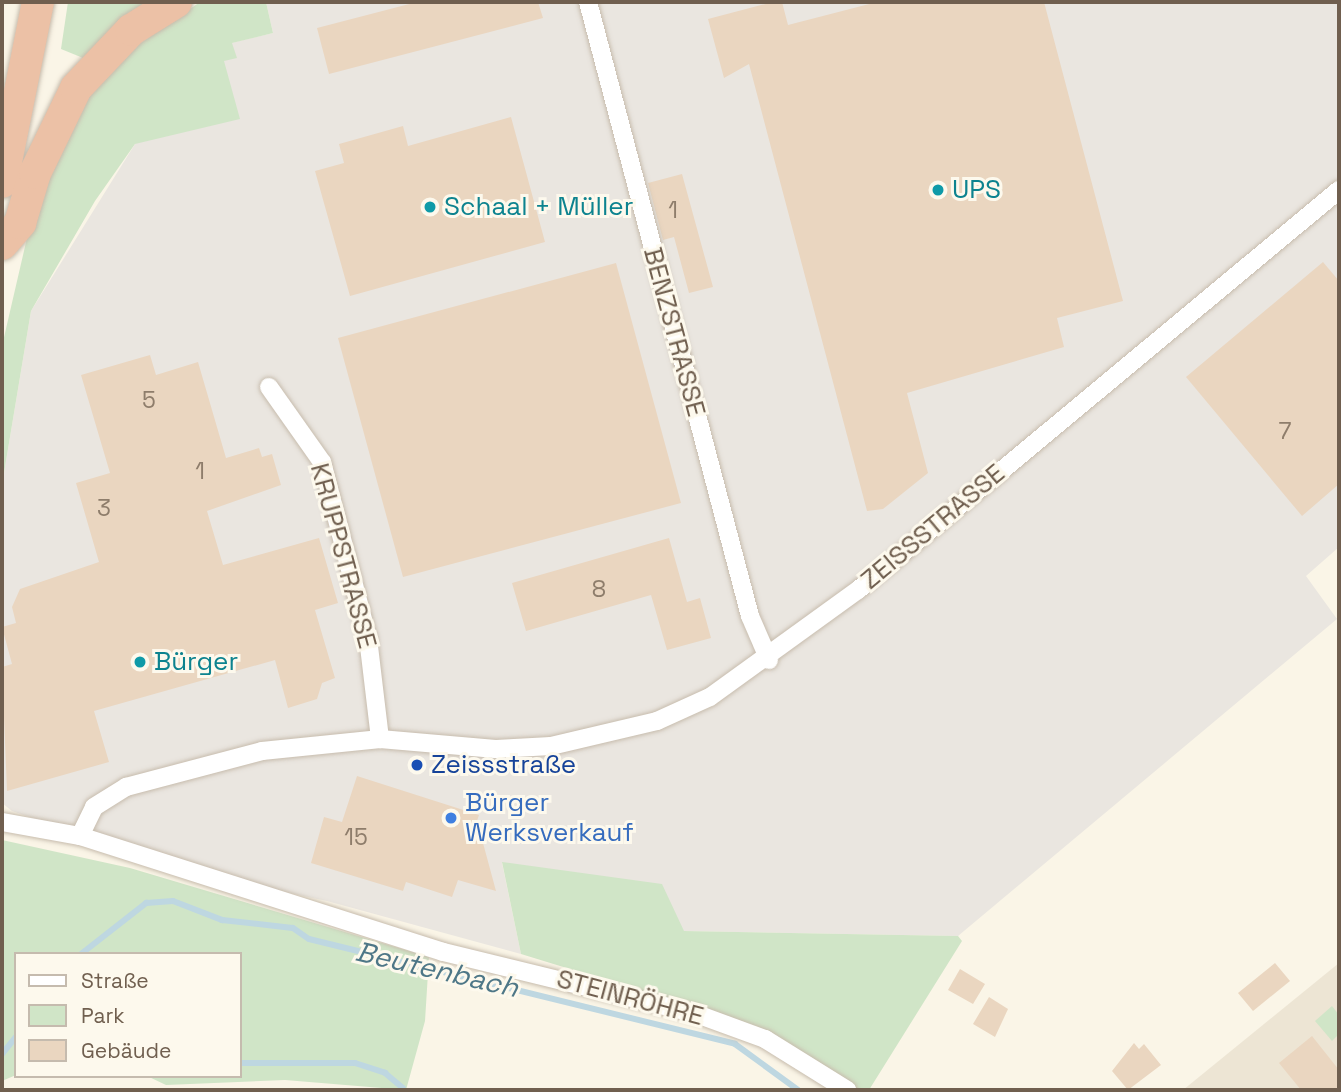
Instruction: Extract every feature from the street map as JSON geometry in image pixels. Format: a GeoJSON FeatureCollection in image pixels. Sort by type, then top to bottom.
{"type":"FeatureCollection","features":[{"type":"Feature","properties":{"kind":"highway"},"geometry":{"type":"LineString","coordinates":[[2,182],[38,2]]}},
{"type":"Feature","properties":{"kind":"highway"},"geometry":{"type":"LineString","coordinates":[[2,244],[20,223],[35,173],[76,88],[121,39],[177,2]]}},
{"type":"Feature","properties":{"kind":"street","name":"BENZSTRASSE"},"geometry":{"type":"LineString","coordinates":[[588,2],[750,616],[769,660]]}},
{"type":"Feature","properties":{"kind":"street","name":"ZEISSSTRASSE"},"geometry":{"type":"LineString","coordinates":[[80,836],[94,807],[126,787],[262,751],[380,739],[495,749],[603,737],[710,697],[769,660],[1339,190]]}},
{"type":"Feature","properties":{"kind":"street","name":"KRUPPSTRASSE"},"geometry":{"type":"LineString","coordinates":[[269,387],[322,462],[368,638],[380,739]]}},
{"type":"Feature","properties":{"kind":"street","name":"STEINRÖHRE"},"geometry":{"type":"LineString","coordinates":[[2,822],[80,836],[443,951],[694,1013],[765,1039],[847,1090]]}},
{"type":"Feature","properties":{"kind":"shaded area"},"geometry":{"type":"Polygon","coordinates":[[[266,2],[1339,2],[1339,547],[1306,576],[1337,619],[958,936],[683,931],[502,863],[521,954],[327,901],[191,872],[12,811],[2,803],[2,485],[31,311],[135,144],[224,61],[231,43],[273,33],[266,2]]]}},
{"type":"Feature","properties":{"kind":"shaded area"},"geometry":{"type":"Polygon","coordinates":[[[1339,963],[1339,1090],[1183,1090],[1339,963]]]}},
{"type":"Feature","properties":{"kind":"green space"},"geometry":{"type":"Polygon","coordinates":[[[68,2],[156,2],[88,60],[61,49],[68,2]]]}},
{"type":"Feature","properties":{"kind":"green space"},"geometry":{"type":"Polygon","coordinates":[[[200,2],[266,2],[273,33],[232,43],[237,58],[224,61],[240,119],[135,144],[95,201],[31,311],[2,485],[2,346],[39,186],[105,68],[200,2]]]}},
{"type":"Feature","properties":{"kind":"green space"},"geometry":{"type":"Polygon","coordinates":[[[2,840],[130,868],[429,957],[425,1021],[406,1090],[285,1080],[166,1085],[151,1078],[242,1078],[242,952],[14,952],[14,1076],[2,1081],[2,840]]]}},
{"type":"Feature","properties":{"kind":"green space"},"geometry":{"type":"Polygon","coordinates":[[[502,862],[662,884],[684,931],[958,936],[962,941],[869,1090],[849,1090],[697,1008],[521,954],[502,862]]]}},
{"type":"Feature","properties":{"kind":"green space"},"geometry":{"type":"Polygon","coordinates":[[[1332,1006],[1339,1015],[1339,1034],[1332,1041],[1315,1021],[1332,1006]]]}},
{"type":"Feature","properties":{"kind":"building"},"geometry":{"type":"Polygon","coordinates":[[[417,2],[538,2],[543,18],[329,74],[317,28],[417,2]]]}},
{"type":"Feature","properties":{"kind":"building","name":"UPS"},"geometry":{"type":"Polygon","coordinates":[[[782,2],[788,25],[877,2],[1044,2],[1123,301],[1057,318],[1064,347],[907,393],[928,473],[883,509],[867,511],[749,64],[724,78],[708,19],[782,2]]]}},
{"type":"Feature","properties":{"kind":"building","name":"Schaal + Müller"},"geometry":{"type":"Polygon","coordinates":[[[511,117],[545,242],[350,296],[315,171],[344,163],[339,144],[403,126],[408,146],[511,117]]]}},
{"type":"Feature","properties":{"kind":"building"},"geometry":{"type":"Polygon","coordinates":[[[682,174],[713,287],[689,293],[674,237],[663,240],[648,183],[682,174]]]}},
{"type":"Feature","properties":{"kind":"building"},"geometry":{"type":"Polygon","coordinates":[[[1323,262],[1339,281],[1339,484],[1302,516],[1186,377],[1323,262]]]}},
{"type":"Feature","properties":{"kind":"building"},"geometry":{"type":"Polygon","coordinates":[[[616,263],[681,503],[403,577],[338,338],[616,263]]]}},
{"type":"Feature","properties":{"kind":"building","name":"Bürger"},"geometry":{"type":"Polygon","coordinates":[[[150,355],[156,375],[198,362],[226,458],[259,448],[262,457],[272,454],[281,485],[207,511],[223,565],[319,538],[338,603],[315,610],[335,678],[322,683],[317,699],[288,708],[275,660],[94,711],[109,762],[7,791],[2,667],[12,664],[2,627],[16,623],[12,607],[20,589],[99,562],[76,483],[110,473],[81,375],[150,355]]]}},
{"type":"Feature","properties":{"kind":"building"},"geometry":{"type":"Polygon","coordinates":[[[669,538],[687,602],[700,598],[711,638],[667,650],[651,595],[526,631],[512,583],[669,538]]]}},
{"type":"Feature","properties":{"kind":"building"},"geometry":{"type":"Polygon","coordinates":[[[357,776],[479,815],[471,839],[483,843],[496,891],[458,880],[452,897],[406,882],[403,891],[311,863],[324,817],[342,822],[357,776]]]}},
{"type":"Feature","properties":{"kind":"building"},"geometry":{"type":"Polygon","coordinates":[[[1275,963],[1290,981],[1253,1011],[1238,993],[1275,963]]]}},
{"type":"Feature","properties":{"kind":"building"},"geometry":{"type":"Polygon","coordinates":[[[960,969],[985,984],[973,1004],[948,990],[960,969]]]}},
{"type":"Feature","properties":{"kind":"building"},"geometry":{"type":"Polygon","coordinates":[[[989,997],[1008,1009],[995,1037],[973,1024],[989,997]]]}},
{"type":"Feature","properties":{"kind":"building"},"geometry":{"type":"Polygon","coordinates":[[[1312,1036],[1339,1070],[1339,1090],[1301,1090],[1279,1063],[1312,1036]]]}},
{"type":"Feature","properties":{"kind":"building"},"geometry":{"type":"Polygon","coordinates":[[[1134,1043],[1139,1049],[1144,1044],[1161,1065],[1128,1090],[1112,1071],[1134,1043]]]}},
{"type":"Feature","properties":{"kind":"waterway","name":"Beutenbach"},"geometry":{"type":"LineString","coordinates":[[84,952],[146,903],[173,901],[222,920],[293,928],[309,939],[735,1044],[798,1090]]}},
{"type":"Feature","properties":{"kind":"waterway","name":"Beutenbach"},"geometry":{"type":"LineString","coordinates":[[2,1054],[14,1039]]}},
{"type":"Feature","properties":{"kind":"waterway"},"geometry":{"type":"LineString","coordinates":[[242,1063],[355,1063],[385,1073],[403,1088]]}},
{"type":"Feature","properties":{"kind":"place","name":"UPS"},"geometry":{"type":"Point","coordinates":[938,190]}},
{"type":"Feature","properties":{"kind":"place","name":"Schaal + Müller"},"geometry":{"type":"Point","coordinates":[430,207]}},
{"type":"Feature","properties":{"kind":"place","name":"Bürger"},"geometry":{"type":"Point","coordinates":[140,662]}},
{"type":"Feature","properties":{"kind":"place","name":"Zeissstraße"},"geometry":{"type":"Point","coordinates":[417,765]}},
{"type":"Feature","properties":{"kind":"place","name":"Bürger Werksverkauf"},"geometry":{"type":"Point","coordinates":[451,818]}}]}
